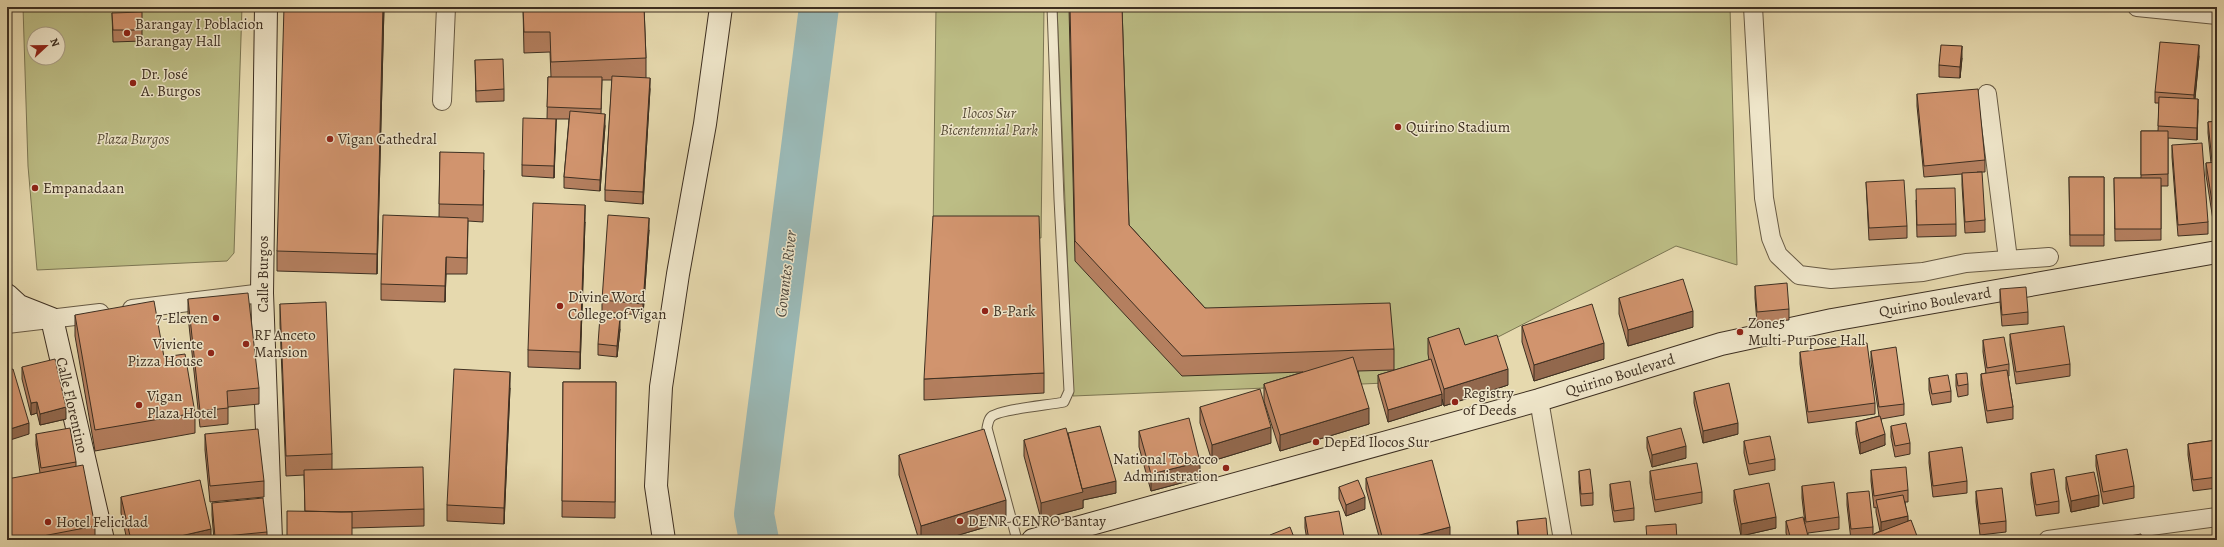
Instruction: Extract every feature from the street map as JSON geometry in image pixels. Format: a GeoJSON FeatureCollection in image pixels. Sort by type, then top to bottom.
{"type":"FeatureCollection","features":[{"type":"Feature","properties":{"kind":"street","name":"Calle Burgos"},"geometry":{"type":"LineString","coordinates":[[266,7],[262,293],[271,540]]}},
{"type":"Feature","properties":{"kind":"street"},"geometry":{"type":"LineString","coordinates":[[442,102],[446,7]]}},
{"type":"Feature","properties":{"kind":"street"},"geometry":{"type":"LineString","coordinates":[[664,540],[656,486],[661,387],[678,274],[705,124],[721,7]]}},
{"type":"Feature","properties":{"kind":"street"},"geometry":{"type":"LineString","coordinates":[[1753,7],[1764,198],[1771,238],[1778,255],[1799,275],[1831,279],[1922,272],[1966,263],[2049,257]]}},
{"type":"Feature","properties":{"kind":"street"},"geometry":{"type":"LineString","coordinates":[[2137,7],[2217,15]]}},
{"type":"Feature","properties":{"kind":"street"},"geometry":{"type":"LineString","coordinates":[[1987,94],[2008,260]]}},
{"type":"Feature","properties":{"kind":"street","name":"Quirino Boulevard"},"geometry":{"type":"LineString","coordinates":[[1032,540],[1539,400],[1721,344],[1832,320],[2217,252]]}},
{"type":"Feature","properties":{"kind":"street"},"geometry":{"type":"LineString","coordinates":[[7,324],[52,320],[262,293]]}},
{"type":"Feature","properties":{"kind":"street"},"geometry":{"type":"LineString","coordinates":[[7,295],[19,306],[52,320]]}},
{"type":"Feature","properties":{"kind":"street","name":"Calle Florentino"},"geometry":{"type":"LineString","coordinates":[[52,320],[86,481],[103,540]]}},
{"type":"Feature","properties":{"kind":"street"},"geometry":{"type":"LineString","coordinates":[[1539,400],[1563,540]]}},
{"type":"Feature","properties":{"kind":"street"},"geometry":{"type":"LineString","coordinates":[[2048,540],[2217,516]]}},
{"type":"Feature","properties":{"kind":"lane"},"geometry":{"type":"LineString","coordinates":[[1017,540],[987,428],[988,423],[991,417],[1002,412],[1064,402],[1069,391],[1059,199],[1052,7]]}},
{"type":"Feature","properties":{"kind":"green space","name":"Plaza Burgos"},"geometry":{"type":"Polygon","coordinates":[[[23,7],[242,7],[234,253],[227,261],[37,270],[28,166],[23,7]]]}},
{"type":"Feature","properties":{"kind":"green space","name":"Ilocos Sur Bicentennial Park"},"geometry":{"type":"Polygon","coordinates":[[[936,7],[1044,7],[1041,238],[933,236],[936,7]]]}},
{"type":"Feature","properties":{"kind":"green space","name":"Quirino Stadium"},"geometry":{"type":"Polygon","coordinates":[[[1057,7],[1730,7],[1737,265],[1676,246],[1410,382],[1073,396],[1057,7]]]}},
{"type":"Feature","properties":{"kind":"building","name":"Vigan Cathedral"},"geometry":{"type":"Polygon","coordinates":[[[284,7],[383,7],[377,254],[277,251],[284,7]]]}},
{"type":"Feature","properties":{"kind":"building"},"geometry":{"type":"Polygon","coordinates":[[[523,7],[644,7],[646,58],[551,62],[550,32],[524,32],[523,7]]]}},
{"type":"Feature","properties":{"kind":"building"},"geometry":{"type":"Polygon","coordinates":[[[1070,7],[1122,7],[1129,225],[1205,308],[1390,303],[1394,349],[1182,356],[1075,241],[1070,7]]]}},
{"type":"Feature","properties":{"kind":"building"},"geometry":{"type":"Polygon","coordinates":[[[142,12],[142,30],[113,30],[112,13],[142,12]]]}},
{"type":"Feature","properties":{"kind":"building"},"geometry":{"type":"Polygon","coordinates":[[[2160,42],[2199,45],[2194,95],[2155,92],[2160,42]]]}},
{"type":"Feature","properties":{"kind":"building"},"geometry":{"type":"Polygon","coordinates":[[[1941,45],[1962,46],[1960,67],[1939,65],[1941,45]]]}},
{"type":"Feature","properties":{"kind":"building"},"geometry":{"type":"Polygon","coordinates":[[[503,59],[504,89],[476,91],[475,60],[503,59]]]}},
{"type":"Feature","properties":{"kind":"building"},"geometry":{"type":"Polygon","coordinates":[[[612,76],[650,78],[643,192],[605,190],[612,76]]]}},
{"type":"Feature","properties":{"kind":"building"},"geometry":{"type":"Polygon","coordinates":[[[548,77],[602,77],[601,109],[547,107],[548,77]]]}},
{"type":"Feature","properties":{"kind":"building"},"geometry":{"type":"Polygon","coordinates":[[[1978,89],[1985,160],[1924,166],[1917,94],[1978,89]]]}},
{"type":"Feature","properties":{"kind":"building"},"geometry":{"type":"Polygon","coordinates":[[[2159,97],[2198,99],[2197,128],[2158,126],[2159,97]]]}},
{"type":"Feature","properties":{"kind":"building"},"geometry":{"type":"Polygon","coordinates":[[[570,111],[605,114],[600,180],[564,177],[570,111]]]}},
{"type":"Feature","properties":{"kind":"building"},"geometry":{"type":"Polygon","coordinates":[[[523,118],[556,119],[554,166],[522,165],[523,118]]]}},
{"type":"Feature","properties":{"kind":"building"},"geometry":{"type":"Polygon","coordinates":[[[2217,121],[2217,160],[2212,161],[2208,122],[2217,121]]]}},
{"type":"Feature","properties":{"kind":"building"},"geometry":{"type":"Polygon","coordinates":[[[2141,131],[2168,131],[2168,174],[2141,175],[2141,131]]]}},
{"type":"Feature","properties":{"kind":"building"},"geometry":{"type":"Polygon","coordinates":[[[2202,143],[2208,222],[2178,225],[2172,145],[2202,143]]]}},
{"type":"Feature","properties":{"kind":"building"},"geometry":{"type":"Polygon","coordinates":[[[440,152],[484,153],[483,205],[439,204],[440,152]]]}},
{"type":"Feature","properties":{"kind":"building"},"geometry":{"type":"Polygon","coordinates":[[[2217,162],[2217,221],[2215,221],[2206,163],[2217,162]]]}},
{"type":"Feature","properties":{"kind":"building"},"geometry":{"type":"Polygon","coordinates":[[[1982,172],[1985,220],[1965,222],[1962,173],[1982,172]]]}},
{"type":"Feature","properties":{"kind":"building"},"geometry":{"type":"Polygon","coordinates":[[[2069,177],[2104,177],[2104,235],[2070,235],[2069,177]]]}},
{"type":"Feature","properties":{"kind":"building"},"geometry":{"type":"Polygon","coordinates":[[[2114,178],[2161,178],[2161,229],[2115,229],[2114,178]]]}},
{"type":"Feature","properties":{"kind":"building"},"geometry":{"type":"Polygon","coordinates":[[[1904,180],[1907,226],[1869,228],[1866,182],[1904,180]]]}},
{"type":"Feature","properties":{"kind":"building"},"geometry":{"type":"Polygon","coordinates":[[[1955,188],[1956,224],[1917,225],[1916,189],[1955,188]]]}},
{"type":"Feature","properties":{"kind":"building"},"geometry":{"type":"Polygon","coordinates":[[[533,203],[585,205],[580,352],[528,350],[533,203]]]}},
{"type":"Feature","properties":{"kind":"building"},"geometry":{"type":"Polygon","coordinates":[[[383,215],[468,218],[467,258],[446,257],[445,286],[381,284],[383,215]]]}},
{"type":"Feature","properties":{"kind":"building"},"geometry":{"type":"Polygon","coordinates":[[[608,215],[649,218],[643,304],[602,300],[608,215]]]}},
{"type":"Feature","properties":{"kind":"building","name":"B-Park"},"geometry":{"type":"Polygon","coordinates":[[[933,216],[1039,216],[1044,373],[924,379],[933,216]]]}},
{"type":"Feature","properties":{"kind":"building"},"geometry":{"type":"Polygon","coordinates":[[[1683,279],[1693,311],[1628,330],[1619,298],[1683,279]]]}},
{"type":"Feature","properties":{"kind":"building"},"geometry":{"type":"Polygon","coordinates":[[[1787,283],[1789,309],[1757,312],[1755,286],[1787,283]]]}},
{"type":"Feature","properties":{"kind":"building"},"geometry":{"type":"Polygon","coordinates":[[[2026,287],[2028,312],[2002,315],[2000,289],[2026,287]]]}},
{"type":"Feature","properties":{"kind":"building"},"geometry":{"type":"Polygon","coordinates":[[[248,293],[259,388],[227,391],[228,408],[200,411],[188,299],[248,293]]]}},
{"type":"Feature","properties":{"kind":"building","name":"Vigan Plaza Hotel"},"geometry":{"type":"Polygon","coordinates":[[[154,301],[164,357],[185,354],[195,413],[95,430],[75,315],[154,301]]]}},
{"type":"Feature","properties":{"kind":"building"},"geometry":{"type":"Polygon","coordinates":[[[326,302],[332,454],[286,456],[280,304],[326,302]]]}},
{"type":"Feature","properties":{"kind":"building"},"geometry":{"type":"Polygon","coordinates":[[[1592,304],[1604,343],[1534,365],[1522,326],[1592,304]]]}},
{"type":"Feature","properties":{"kind":"building"},"geometry":{"type":"Polygon","coordinates":[[[600,316],[620,318],[617,346],[598,344],[600,316]]]}},
{"type":"Feature","properties":{"kind":"building"},"geometry":{"type":"Polygon","coordinates":[[[2064,326],[2070,364],[2016,372],[2010,334],[2064,326]]]}},
{"type":"Feature","properties":{"kind":"building"},"geometry":{"type":"Polygon","coordinates":[[[1459,328],[1465,345],[1497,335],[1508,369],[1444,389],[1428,338],[1459,328]]]}},
{"type":"Feature","properties":{"kind":"building"},"geometry":{"type":"Polygon","coordinates":[[[2004,337],[2009,364],[1987,368],[1983,340],[2004,337]]]}},
{"type":"Feature","properties":{"kind":"building"},"geometry":{"type":"Polygon","coordinates":[[[1867,343],[1875,403],[1808,412],[1800,352],[1867,343]]]}},
{"type":"Feature","properties":{"kind":"building"},"geometry":{"type":"Polygon","coordinates":[[[1896,347],[1904,404],[1879,407],[1871,351],[1896,347]]]}},
{"type":"Feature","properties":{"kind":"building"},"geometry":{"type":"Polygon","coordinates":[[[1353,357],[1369,408],[1280,435],[1264,384],[1353,357]]]}},
{"type":"Feature","properties":{"kind":"building"},"geometry":{"type":"Polygon","coordinates":[[[55,359],[66,407],[40,414],[37,402],[31,403],[22,367],[55,359]]]}},
{"type":"Feature","properties":{"kind":"building"},"geometry":{"type":"Polygon","coordinates":[[[1431,359],[1442,394],[1388,410],[1378,375],[1431,359]]]}},
{"type":"Feature","properties":{"kind":"building"},"geometry":{"type":"Polygon","coordinates":[[[13,369],[29,423],[7,430],[7,371],[13,369]]]}},
{"type":"Feature","properties":{"kind":"building"},"geometry":{"type":"Polygon","coordinates":[[[454,369],[510,372],[504,508],[447,505],[454,369]]]}},
{"type":"Feature","properties":{"kind":"building"},"geometry":{"type":"Polygon","coordinates":[[[2007,370],[2013,407],[1987,411],[1981,374],[2007,370]]]}},
{"type":"Feature","properties":{"kind":"building"},"geometry":{"type":"Polygon","coordinates":[[[1967,373],[1968,384],[1958,386],[1956,374],[1967,373]]]}},
{"type":"Feature","properties":{"kind":"building"},"geometry":{"type":"Polygon","coordinates":[[[1948,375],[1951,391],[1932,394],[1929,378],[1948,375]]]}},
{"type":"Feature","properties":{"kind":"building"},"geometry":{"type":"Polygon","coordinates":[[[563,382],[616,382],[615,502],[562,501],[563,382]]]}},
{"type":"Feature","properties":{"kind":"building"},"geometry":{"type":"Polygon","coordinates":[[[1729,383],[1738,423],[1703,431],[1694,392],[1729,383]]]}},
{"type":"Feature","properties":{"kind":"building"},"geometry":{"type":"Polygon","coordinates":[[[1260,389],[1271,427],[1212,445],[1200,407],[1260,389]]]}},
{"type":"Feature","properties":{"kind":"building"},"geometry":{"type":"Polygon","coordinates":[[[1880,416],[1885,434],[1860,443],[1856,422],[1880,416]]]}},
{"type":"Feature","properties":{"kind":"building"},"geometry":{"type":"Polygon","coordinates":[[[1189,418],[1200,462],[1151,474],[1139,431],[1189,418]]]}},
{"type":"Feature","properties":{"kind":"building"},"geometry":{"type":"Polygon","coordinates":[[[1906,423],[1910,443],[1895,446],[1891,426],[1906,423]]]}},
{"type":"Feature","properties":{"kind":"building"},"geometry":{"type":"Polygon","coordinates":[[[1100,426],[1116,481],[1082,489],[1068,433],[1100,426]]]}},
{"type":"Feature","properties":{"kind":"building"},"geometry":{"type":"Polygon","coordinates":[[[70,428],[76,462],[41,468],[36,434],[70,428]]]}},
{"type":"Feature","properties":{"kind":"building"},"geometry":{"type":"Polygon","coordinates":[[[1066,428],[1083,492],[1041,503],[1024,440],[1066,428]]]}},
{"type":"Feature","properties":{"kind":"building"},"geometry":{"type":"Polygon","coordinates":[[[1681,428],[1686,446],[1652,455],[1647,437],[1681,428]]]}},
{"type":"Feature","properties":{"kind":"building"},"geometry":{"type":"Polygon","coordinates":[[[258,429],[264,481],[210,486],[205,434],[258,429]]]}},
{"type":"Feature","properties":{"kind":"building"},"geometry":{"type":"Polygon","coordinates":[[[984,429],[1006,500],[921,526],[899,455],[984,429]]]}},
{"type":"Feature","properties":{"kind":"building"},"geometry":{"type":"Polygon","coordinates":[[[1770,436],[1775,459],[1749,464],[1744,441],[1770,436]]]}},
{"type":"Feature","properties":{"kind":"building"},"geometry":{"type":"Polygon","coordinates":[[[2217,440],[2217,477],[2193,480],[2188,444],[2217,440]]]}},
{"type":"Feature","properties":{"kind":"building"},"geometry":{"type":"Polygon","coordinates":[[[1962,447],[1967,481],[1933,486],[1929,452],[1962,447]]]}},
{"type":"Feature","properties":{"kind":"building"},"geometry":{"type":"Polygon","coordinates":[[[2127,449],[2134,486],[2103,492],[2096,455],[2127,449]]]}},
{"type":"Feature","properties":{"kind":"building"},"geometry":{"type":"Polygon","coordinates":[[[1432,460],[1450,527],[1401,540],[1383,540],[1366,478],[1432,460]]]}},
{"type":"Feature","properties":{"kind":"building"},"geometry":{"type":"Polygon","coordinates":[[[1697,463],[1702,492],[1655,500],[1650,471],[1697,463]]]}},
{"type":"Feature","properties":{"kind":"building"},"geometry":{"type":"Polygon","coordinates":[[[83,465],[95,526],[22,540],[7,540],[7,479],[83,465]]]}},
{"type":"Feature","properties":{"kind":"building"},"geometry":{"type":"Polygon","coordinates":[[[423,467],[424,509],[341,512],[305,511],[304,470],[423,467]]]}},
{"type":"Feature","properties":{"kind":"building"},"geometry":{"type":"Polygon","coordinates":[[[1906,467],[1908,490],[1874,496],[1871,470],[1906,467]]]}},
{"type":"Feature","properties":{"kind":"building"},"geometry":{"type":"Polygon","coordinates":[[[1590,469],[1593,493],[1581,494],[1579,471],[1590,469]]]}},
{"type":"Feature","properties":{"kind":"building"},"geometry":{"type":"Polygon","coordinates":[[[2054,469],[2059,501],[2036,505],[2031,473],[2054,469]]]}},
{"type":"Feature","properties":{"kind":"building"},"geometry":{"type":"Polygon","coordinates":[[[2094,472],[2099,495],[2071,501],[2066,477],[2094,472]]]}},
{"type":"Feature","properties":{"kind":"building"},"geometry":{"type":"Polygon","coordinates":[[[200,480],[211,529],[163,540],[131,540],[121,497],[200,480]]]}},
{"type":"Feature","properties":{"kind":"building"},"geometry":{"type":"Polygon","coordinates":[[[1358,480],[1365,497],[1346,505],[1339,487],[1358,480]]]}},
{"type":"Feature","properties":{"kind":"building"},"geometry":{"type":"Polygon","coordinates":[[[1630,481],[1634,508],[1614,511],[1610,484],[1630,481]]]}},
{"type":"Feature","properties":{"kind":"building"},"geometry":{"type":"Polygon","coordinates":[[[1834,482],[1839,517],[1806,522],[1802,486],[1834,482]]]}},
{"type":"Feature","properties":{"kind":"building"},"geometry":{"type":"Polygon","coordinates":[[[1769,483],[1776,517],[1741,524],[1734,490],[1769,483]]]}},
{"type":"Feature","properties":{"kind":"building"},"geometry":{"type":"Polygon","coordinates":[[[2002,488],[2006,521],[1980,524],[1976,491],[2002,488]]]}},
{"type":"Feature","properties":{"kind":"building"},"geometry":{"type":"Polygon","coordinates":[[[1869,491],[1873,527],[1851,529],[1847,493],[1869,491]]]}},
{"type":"Feature","properties":{"kind":"building"},"geometry":{"type":"Polygon","coordinates":[[[1903,495],[1908,516],[1881,522],[1876,500],[1903,495]]]}},
{"type":"Feature","properties":{"kind":"building"},"geometry":{"type":"Polygon","coordinates":[[[263,498],[267,532],[215,537],[212,503],[263,498]]]}},
{"type":"Feature","properties":{"kind":"building"},"geometry":{"type":"Polygon","coordinates":[[[287,511],[352,512],[352,540],[287,540],[287,511]]]}},
{"type":"Feature","properties":{"kind":"building"},"geometry":{"type":"Polygon","coordinates":[[[1339,511],[1344,537],[1328,540],[1309,540],[1305,517],[1339,511]]]}},
{"type":"Feature","properties":{"kind":"building"},"geometry":{"type":"Polygon","coordinates":[[[1803,517],[1808,536],[1791,540],[1786,521],[1803,517]]]}},
{"type":"Feature","properties":{"kind":"building"},"geometry":{"type":"Polygon","coordinates":[[[1546,518],[1548,540],[1519,540],[1517,521],[1546,518]]]}},
{"type":"Feature","properties":{"kind":"building"},"geometry":{"type":"Polygon","coordinates":[[[1911,520],[1917,536],[1905,540],[1876,540],[1874,534],[1911,520]]]}},
{"type":"Feature","properties":{"kind":"building"},"geometry":{"type":"Polygon","coordinates":[[[1676,524],[1677,540],[1647,540],[1646,526],[1676,524]]]}},
{"type":"Feature","properties":{"kind":"building"},"geometry":{"type":"Polygon","coordinates":[[[1290,527],[1295,540],[1272,540],[1270,535],[1290,527]]]}},
{"type":"Feature","properties":{"kind":"building"},"geometry":{"type":"Polygon","coordinates":[[[2141,534],[2142,540],[2108,540],[2141,534]]]}},
{"type":"Feature","properties":{"kind":"building"},"geometry":{"type":"Polygon","coordinates":[[[266,536],[266,540],[243,540],[243,538],[266,536]]]}},
{"type":"Feature","properties":{"kind":"building"},"geometry":{"type":"Polygon","coordinates":[[[1596,537],[1597,540],[1578,540],[1596,537]]]}},
{"type":"Feature","properties":{"kind":"building"},"geometry":{"type":"Polygon","coordinates":[[[1725,538],[1725,540],[1694,540],[1694,539],[1725,538]]]}},
{"type":"Feature","properties":{"kind":"building"},"geometry":{"type":"Polygon","coordinates":[[[446,539],[495,540],[446,540],[446,539]]]}},
{"type":"Feature","properties":{"kind":"waterway","name":"Govantes River"},"geometry":{"type":"LineString","coordinates":[[759,540],[754,514],[819,7]]}},
{"type":"Feature","properties":{"kind":"place","name":"Barangay I Poblacion Barangay Hall"},"geometry":{"type":"Point","coordinates":[127,33]}},
{"type":"Feature","properties":{"kind":"place","name":"Dr. José A. Burgos"},"geometry":{"type":"Point","coordinates":[133,83]}},
{"type":"Feature","properties":{"kind":"place","name":"Quirino Stadium"},"geometry":{"type":"Point","coordinates":[1398,127]}},
{"type":"Feature","properties":{"kind":"place","name":"Vigan Cathedral"},"geometry":{"type":"Point","coordinates":[330,139]}},
{"type":"Feature","properties":{"kind":"place","name":"Empanadaan"},"geometry":{"type":"Point","coordinates":[35,188]}},
{"type":"Feature","properties":{"kind":"place","name":"Divine Word College of Vigan"},"geometry":{"type":"Point","coordinates":[560,306]}},
{"type":"Feature","properties":{"kind":"place","name":"B-Park"},"geometry":{"type":"Point","coordinates":[985,311]}},
{"type":"Feature","properties":{"kind":"place","name":"7-Eleven"},"geometry":{"type":"Point","coordinates":[216,318]}},
{"type":"Feature","properties":{"kind":"place","name":"Zone5 Multi-Purpose Hall"},"geometry":{"type":"Point","coordinates":[1740,332]}},
{"type":"Feature","properties":{"kind":"place","name":"RF Anceto Mansion"},"geometry":{"type":"Point","coordinates":[246,344]}},
{"type":"Feature","properties":{"kind":"place","name":"Viviente Pizza House"},"geometry":{"type":"Point","coordinates":[211,353]}},
{"type":"Feature","properties":{"kind":"place","name":"Registry of Deeds"},"geometry":{"type":"Point","coordinates":[1455,402]}},
{"type":"Feature","properties":{"kind":"place","name":"Vigan Plaza Hotel"},"geometry":{"type":"Point","coordinates":[139,405]}},
{"type":"Feature","properties":{"kind":"place","name":"DepEd Ilocos Sur"},"geometry":{"type":"Point","coordinates":[1316,442]}},
{"type":"Feature","properties":{"kind":"place","name":"National Tobacco Administration"},"geometry":{"type":"Point","coordinates":[1226,468]}},
{"type":"Feature","properties":{"kind":"place","name":"DENR-CENRO Bantay"},"geometry":{"type":"Point","coordinates":[960,521]}},
{"type":"Feature","properties":{"kind":"place","name":"Hotel Felicidad"},"geometry":{"type":"Point","coordinates":[48,522]}}]}
